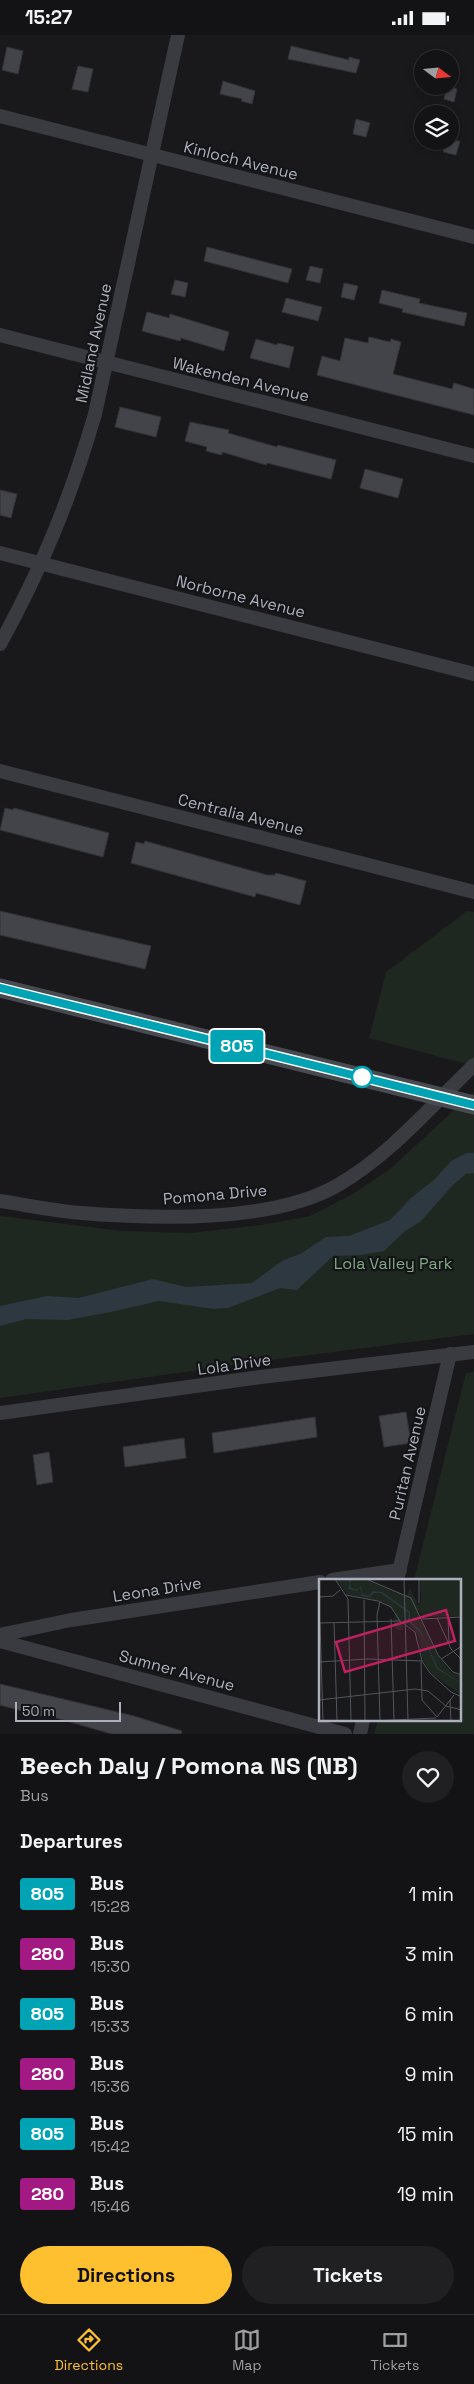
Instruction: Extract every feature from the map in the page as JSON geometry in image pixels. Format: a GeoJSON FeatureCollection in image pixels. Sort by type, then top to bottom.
{"type":"FeatureCollection","features":[{"type":"Feature","properties":{"kind":"main road"},"geometry":{"type":"LineString","coordinates":[[0,988],[474,1105]]}},
{"type":"Feature","properties":{"kind":"street","name":"Midland Avenue"},"geometry":{"type":"LineString","coordinates":[[0,643],[49,548],[82,461],[107,363],[178,35]]}},
{"type":"Feature","properties":{"kind":"street","name":"Kinloch Avenue"},"geometry":{"type":"LineString","coordinates":[[0,116],[474,237]]}},
{"type":"Feature","properties":{"kind":"street","name":"Wakenden Avenue"},"geometry":{"type":"LineString","coordinates":[[0,335],[474,456]]}},
{"type":"Feature","properties":{"kind":"street","name":"Norborne Avenue"},"geometry":{"type":"LineString","coordinates":[[0,553],[474,674]]}},
{"type":"Feature","properties":{"kind":"street","name":"Centralia Avenue"},"geometry":{"type":"LineString","coordinates":[[0,771],[474,892]]}},
{"type":"Feature","properties":{"kind":"street","name":"Pomona Drive"},"geometry":{"type":"LineString","coordinates":[[0,1201],[81,1213],[169,1216],[266,1209],[321,1194],[339,1185],[370,1163],[474,1065]]}},
{"type":"Feature","properties":{"kind":"street","name":"Lola Drive"},"geometry":{"type":"LineString","coordinates":[[0,1413],[474,1352]]}},
{"type":"Feature","properties":{"kind":"street","name":"Puritan Avenue"},"geometry":{"type":"LineString","coordinates":[[398,1575],[450,1354]]}},
{"type":"Feature","properties":{"kind":"street"},"geometry":{"type":"LineString","coordinates":[[345,1579],[398,1575]]}},
{"type":"Feature","properties":{"kind":"street","name":"Leona Drive"},"geometry":{"type":"LineString","coordinates":[[0,1635],[71,1620],[319,1582]]}},
{"type":"Feature","properties":{"kind":"street","name":"Sumner Avenue"},"geometry":{"type":"LineString","coordinates":[[0,1641],[345,1734]]}},
{"type":"Feature","properties":{"kind":"street"},"geometry":{"type":"LineString","coordinates":[[360,1734],[363,1721]]}},
{"type":"Feature","properties":{"kind":"green space"},"geometry":{"type":"Polygon","coordinates":[[[467,911],[474,912],[474,1066],[369,1038],[386,972],[467,911]]]}},
{"type":"Feature","properties":{"kind":"green space","name":"Lola Valley Park"},"geometry":{"type":"Polygon","coordinates":[[[474,1092],[474,1334],[0,1398],[0,1216],[123,1231],[191,1233],[261,1225],[310,1216],[353,1194],[390,1169],[474,1092]]]}},
{"type":"Feature","properties":{"kind":"green space"},"geometry":{"type":"Polygon","coordinates":[[[474,1372],[474,1734],[374,1734],[378,1721],[462,1721],[462,1579],[414,1579],[466,1373],[474,1372]]]}},
{"type":"Feature","properties":{"kind":"shaded area"},"geometry":{"type":"Polygon","coordinates":[[[466,1153],[474,1153],[474,1173],[466,1174],[454,1184],[420,1222],[405,1231],[384,1251],[361,1255],[333,1256],[297,1290],[280,1288],[228,1308],[214,1309],[159,1301],[67,1320],[26,1319],[0,1326],[0,1306],[47,1296],[79,1298],[153,1279],[186,1287],[252,1283],[282,1261],[302,1253],[326,1237],[349,1236],[390,1220],[410,1199],[435,1179],[451,1161],[466,1153]]]}},
{"type":"Feature","properties":{"kind":"building"},"geometry":{"type":"Polygon","coordinates":[[[291,46],[349,60],[349,57],[360,60],[356,73],[288,59],[291,46]]]}},
{"type":"Feature","properties":{"kind":"building"},"geometry":{"type":"Polygon","coordinates":[[[7,47],[23,51],[18,74],[2,70],[7,47]]]}},
{"type":"Feature","properties":{"kind":"building"},"geometry":{"type":"Polygon","coordinates":[[[78,66],[93,69],[88,92],[72,89],[78,66]]]}},
{"type":"Feature","properties":{"kind":"building"},"geometry":{"type":"Polygon","coordinates":[[[223,81],[255,91],[252,104],[241,101],[242,99],[220,94],[223,81]]]}},
{"type":"Feature","properties":{"kind":"building"},"geometry":{"type":"Polygon","coordinates":[[[445,95],[456,95],[454,102],[444,99],[445,95]]]}},
{"type":"Feature","properties":{"kind":"building"},"geometry":{"type":"Polygon","coordinates":[[[356,119],[370,123],[366,137],[353,134],[356,119]]]}},
{"type":"Feature","properties":{"kind":"building"},"geometry":{"type":"Polygon","coordinates":[[[444,150],[457,150],[456,155],[443,152],[444,150]]]}},
{"type":"Feature","properties":{"kind":"building"},"geometry":{"type":"Polygon","coordinates":[[[207,247],[292,269],[288,283],[204,261],[207,247]]]}},
{"type":"Feature","properties":{"kind":"building"},"geometry":{"type":"Polygon","coordinates":[[[310,266],[323,269],[320,283],[306,280],[310,266]]]}},
{"type":"Feature","properties":{"kind":"building"},"geometry":{"type":"Polygon","coordinates":[[[175,280],[188,283],[185,297],[171,294],[175,280]]]}},
{"type":"Feature","properties":{"kind":"building"},"geometry":{"type":"Polygon","coordinates":[[[344,283],[358,286],[354,300],[341,297],[344,283]]]}},
{"type":"Feature","properties":{"kind":"building"},"geometry":{"type":"Polygon","coordinates":[[[382,290],[420,299],[419,303],[467,313],[464,326],[402,312],[403,309],[379,303],[382,290]]]}},
{"type":"Feature","properties":{"kind":"building"},"geometry":{"type":"Polygon","coordinates":[[[286,298],[322,307],[318,321],[282,312],[286,298]]]}},
{"type":"Feature","properties":{"kind":"building"},"geometry":{"type":"Polygon","coordinates":[[[147,312],[169,318],[170,314],[229,332],[224,351],[181,338],[180,341],[142,331],[147,312]]]}},
{"type":"Feature","properties":{"kind":"building"},"geometry":{"type":"Polygon","coordinates":[[[369,337],[390,342],[391,339],[401,342],[393,374],[452,389],[454,383],[474,389],[474,415],[317,375],[322,356],[340,361],[345,338],[368,343],[369,337]]]}},
{"type":"Feature","properties":{"kind":"building"},"geometry":{"type":"Polygon","coordinates":[[[256,339],[277,345],[278,343],[294,347],[289,368],[250,358],[256,339]]]}},
{"type":"Feature","properties":{"kind":"building"},"geometry":{"type":"Polygon","coordinates":[[[120,407],[161,417],[156,437],[115,427],[120,407]]]}},
{"type":"Feature","properties":{"kind":"building"},"geometry":{"type":"Polygon","coordinates":[[[190,422],[229,430],[228,433],[277,447],[278,445],[336,460],[331,479],[267,463],[266,465],[222,452],[222,455],[206,451],[207,447],[185,441],[190,422]]]}},
{"type":"Feature","properties":{"kind":"building"},"geometry":{"type":"Polygon","coordinates":[[[365,469],[403,479],[398,498],[360,488],[365,469]]]}},
{"type":"Feature","properties":{"kind":"building"},"geometry":{"type":"Polygon","coordinates":[[[0,490],[17,494],[11,518],[0,515],[0,490]]]}},
{"type":"Feature","properties":{"kind":"building"},"geometry":{"type":"Polygon","coordinates":[[[5,808],[13,810],[14,808],[109,833],[103,857],[0,830],[5,808]]]}},
{"type":"Feature","properties":{"kind":"building"},"geometry":{"type":"Polygon","coordinates":[[[145,841],[267,875],[275,875],[276,873],[306,881],[300,905],[256,893],[255,897],[131,863],[136,842],[144,844],[145,841]]]}},
{"type":"Feature","properties":{"kind":"building"},"geometry":{"type":"Polygon","coordinates":[[[0,911],[151,946],[145,969],[0,935],[0,911]]]}},
{"type":"Feature","properties":{"kind":"building"},"geometry":{"type":"Polygon","coordinates":[[[406,1412],[411,1443],[384,1447],[379,1416],[406,1412]]]}},
{"type":"Feature","properties":{"kind":"building"},"geometry":{"type":"Polygon","coordinates":[[[315,1417],[317,1437],[214,1453],[212,1433],[315,1417]]]}},
{"type":"Feature","properties":{"kind":"building"},"geometry":{"type":"Polygon","coordinates":[[[184,1438],[186,1458],[125,1467],[123,1447],[184,1438]]]}},
{"type":"Feature","properties":{"kind":"building"},"geometry":{"type":"Polygon","coordinates":[[[49,1452],[53,1482],[37,1485],[33,1455],[49,1452]]]}},
{"type":"Feature","properties":{"kind":"building"},"geometry":{"type":"Polygon","coordinates":[[[0,1684],[134,1716],[182,1731],[181,1734],[112,1734],[42,1714],[42,1716],[26,1712],[0,1705],[0,1684]]]}},
{"type":"Feature","properties":{"kind":"bus line","name":"805"},"geometry":{"type":"LineString","coordinates":[[0,988],[474,1105]]}}]}
